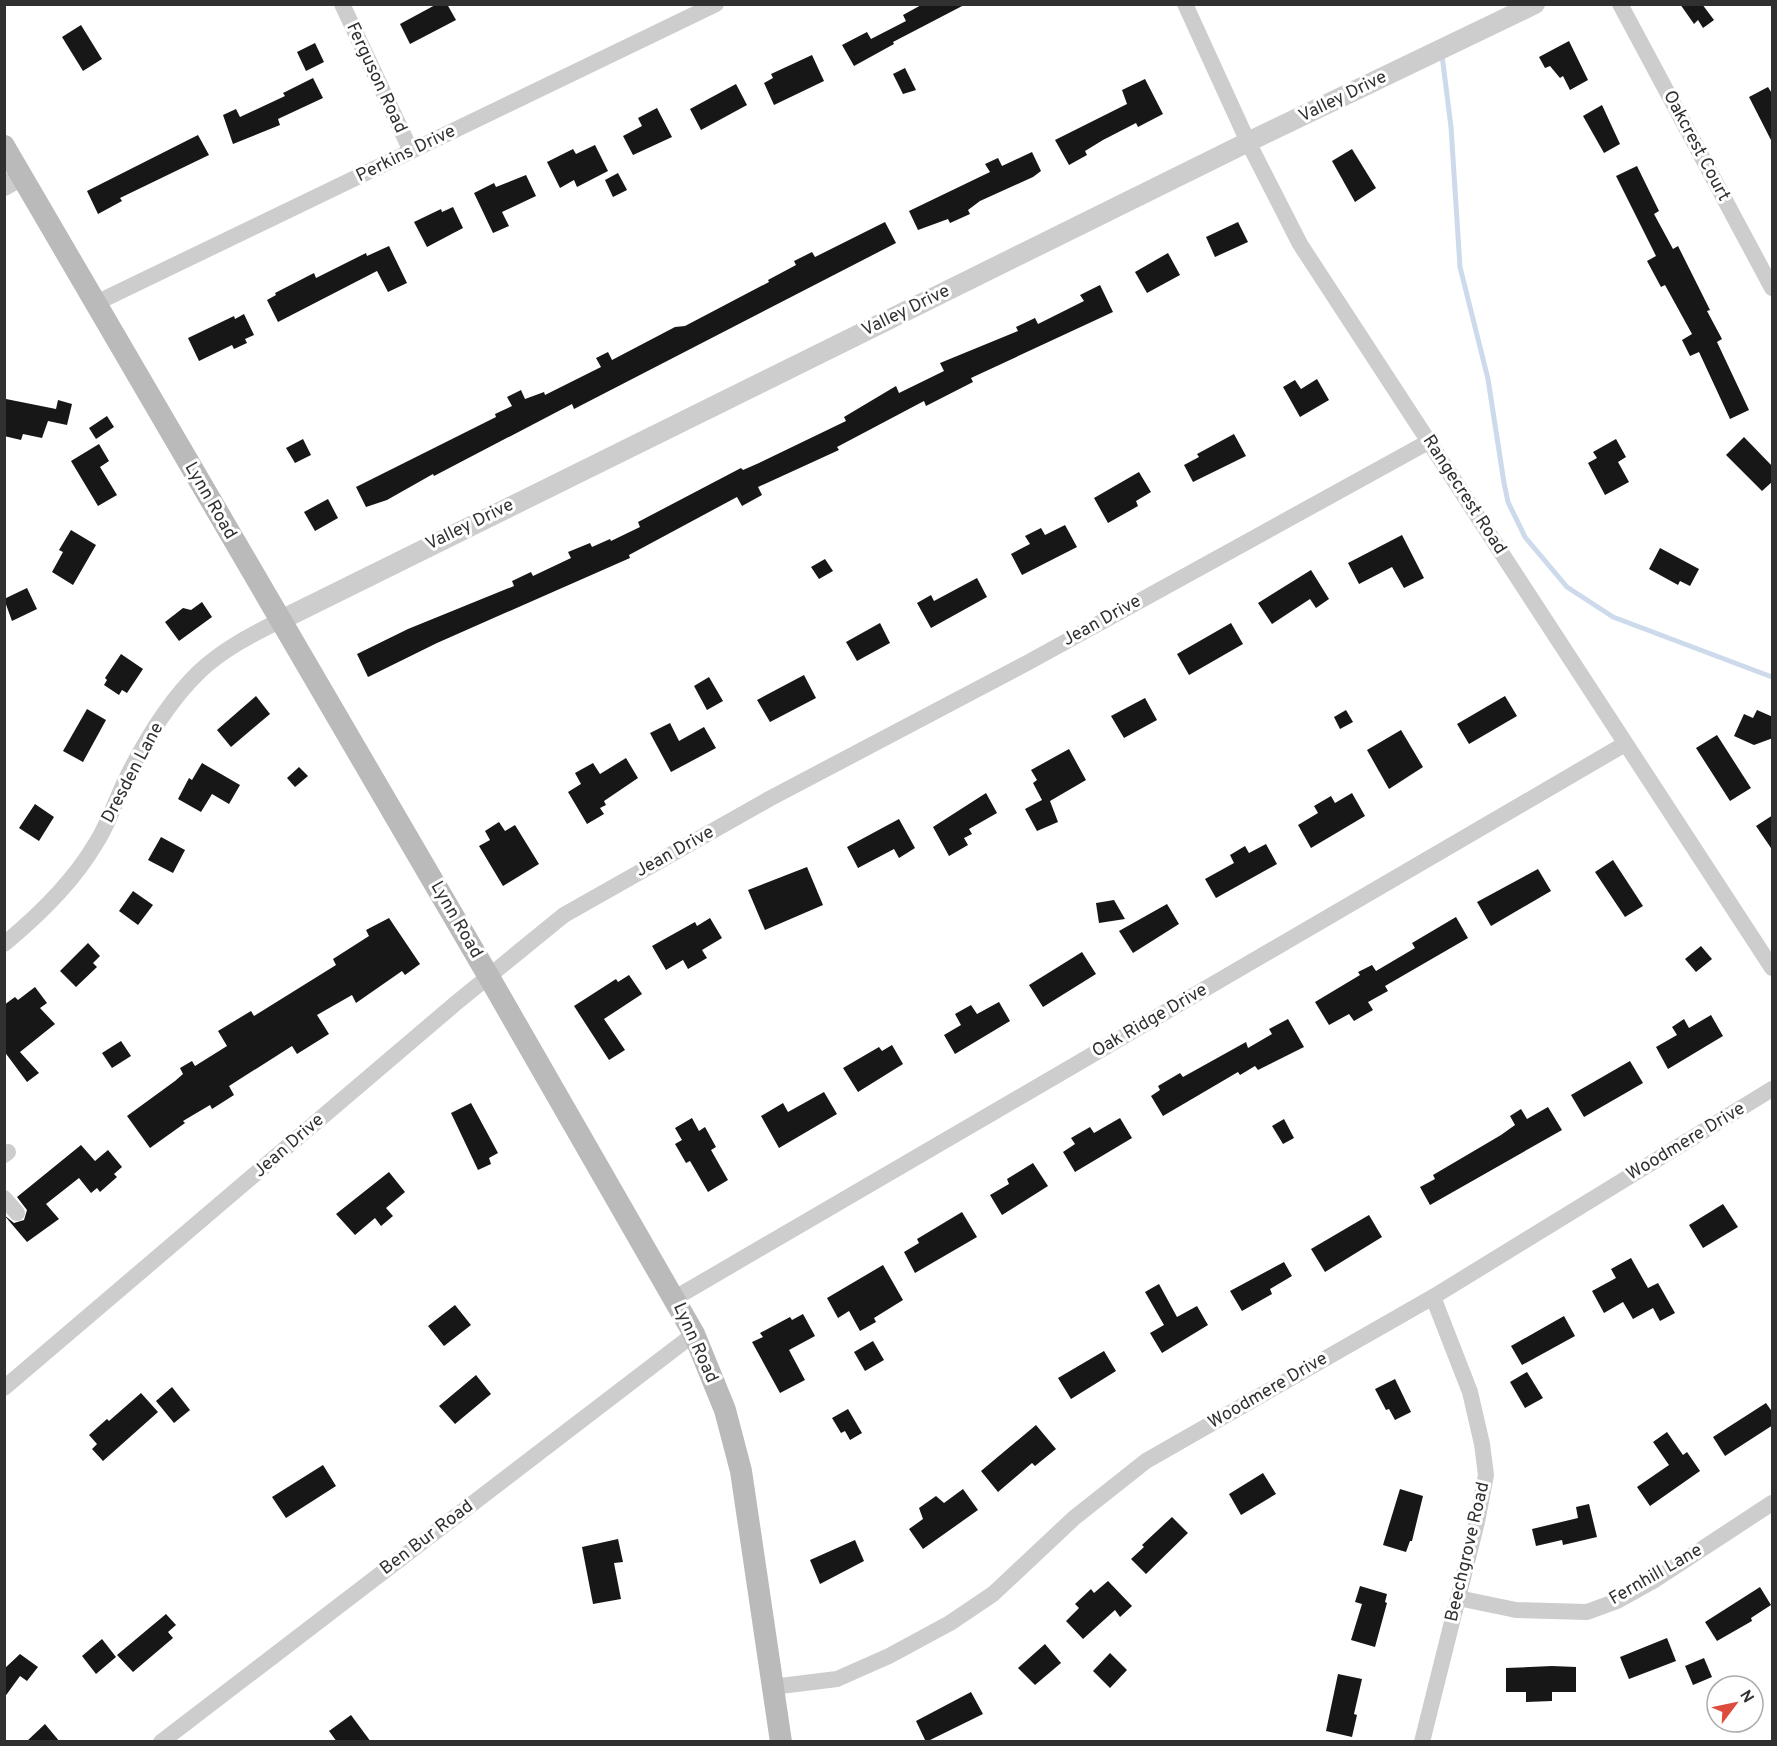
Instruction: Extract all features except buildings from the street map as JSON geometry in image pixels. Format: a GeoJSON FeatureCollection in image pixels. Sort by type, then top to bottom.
{"type":"FeatureCollection","features":[{"type":"Feature","properties":{"kind":"main road","name":"Lynn Road"},"geometry":{"type":"LineString","coordinates":[[4,146],[13,181],[96,303],[694,1334],[725,1410],[741,1471],[780,1742]]}},
{"type":"Feature","properties":{"kind":"street","name":"Ferguson Road"},"geometry":{"type":"LineString","coordinates":[[342,4],[411,151]]}},
{"type":"Feature","properties":{"kind":"street","name":"Perkins Drive"},"geometry":{"type":"LineString","coordinates":[[96,303],[716,4]]}},
{"type":"Feature","properties":{"kind":"street","name":"Rangecrest Road"},"geometry":{"type":"LineString","coordinates":[[1185,4],[1248,142],[1300,244],[1773,968]]}},
{"type":"Feature","properties":{"kind":"street","name":"Valley Drive"},"geometry":{"type":"LineString","coordinates":[[279,621],[1248,142],[1535,4]]}},
{"type":"Feature","properties":{"kind":"street","name":"Oakcrest Court"},"geometry":{"type":"LineString","coordinates":[[1620,4],[1773,288]]}},
{"type":"Feature","properties":{"kind":"street","name":"Jean Drive"},"geometry":{"type":"LineString","coordinates":[[4,1388],[489,977],[575,909],[769,799],[1027,663],[1430,441]]}},
{"type":"Feature","properties":{"kind":"street","name":"Dresden Lane"},"geometry":{"type":"LineString","coordinates":[[4,944],[27,925],[62,888],[96,844],[128,776],[159,723],[198,673],[231,648],[279,621]]}},
{"type":"Feature","properties":{"kind":"street","name":"Oak Ridge Drive"},"geometry":{"type":"LineString","coordinates":[[675,1298],[1625,744]]}},
{"type":"Feature","properties":{"kind":"street","name":"Woodmere Drive"},"geometry":{"type":"LineString","coordinates":[[772,1687],[837,1679],[889,1656],[950,1623],[993,1594],[1074,1518],[1146,1461],[1433,1297],[1773,1089]]}},
{"type":"Feature","properties":{"kind":"street"},"geometry":{"type":"LineString","coordinates":[[4,1198],[17,1213]]}},
{"type":"Feature","properties":{"kind":"street","name":"Beechgrove Road"},"geometry":{"type":"LineString","coordinates":[[1422,1742],[1486,1475],[1482,1444],[1470,1392],[1433,1297]]}},
{"type":"Feature","properties":{"kind":"street","name":"Ben Bur Road"},"geometry":{"type":"LineString","coordinates":[[161,1742],[694,1334]]}},
{"type":"Feature","properties":{"kind":"street","name":"Fernhill Lane"},"geometry":{"type":"LineString","coordinates":[[1458,1598],[1516,1610],[1587,1612],[1617,1601],[1653,1581],[1773,1503]]}},
{"type":"Feature","properties":{"kind":"waterway"},"geometry":{"type":"LineString","coordinates":[[1442,55],[1451,127],[1460,267],[1488,379],[1508,502],[1525,537],[1567,587],[1613,617],[1772,677]]}}]}
